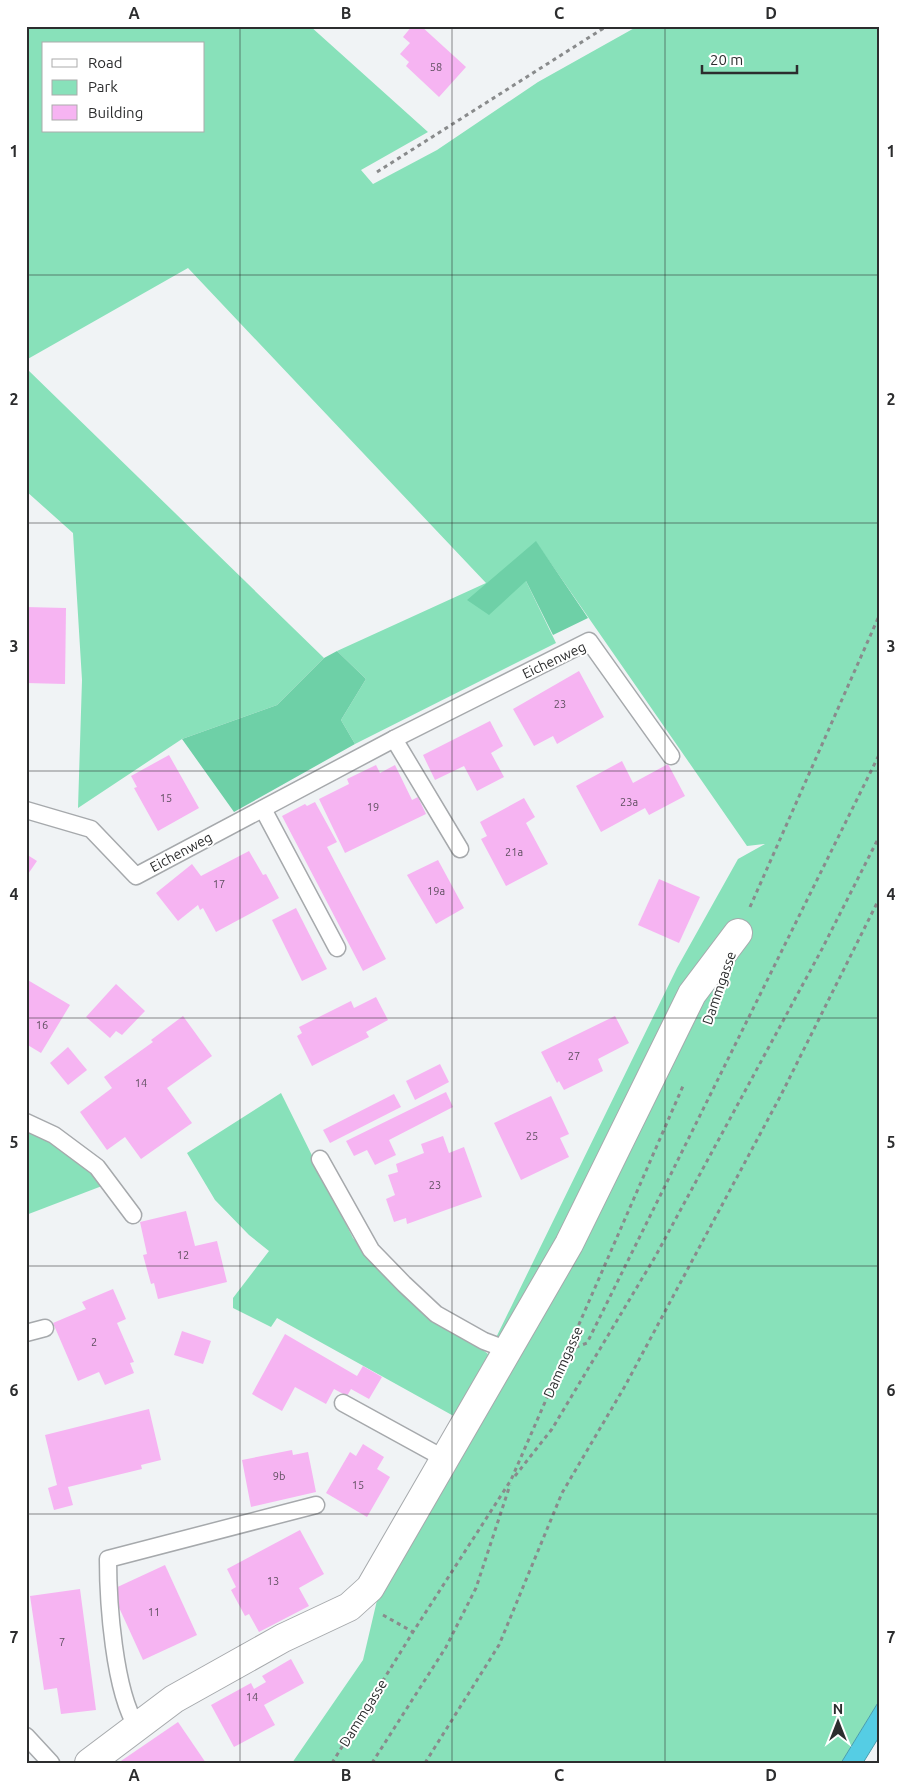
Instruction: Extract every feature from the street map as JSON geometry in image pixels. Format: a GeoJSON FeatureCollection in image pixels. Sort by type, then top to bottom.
{"type":"FeatureCollection","features":[{"type":"Feature","properties":{"kind":"street","name":"Dammgasse"},"geometry":{"type":"LineString","coordinates":[[89,1763],[174,1699],[283,1638],[349,1607],[370,1588],[570,1244],[692,994],[738,933]]}},
{"type":"Feature","properties":{"kind":"lane","name":"Eichenweg"},"geometry":{"type":"LineString","coordinates":[[26,810],[91,830],[136,876],[394,739],[589,642],[671,756]]}},
{"type":"Feature","properties":{"kind":"lane"},"geometry":{"type":"LineString","coordinates":[[394,739],[460,849]]}},
{"type":"Feature","properties":{"kind":"lane"},"geometry":{"type":"LineString","coordinates":[[263,809],[337,948]]}},
{"type":"Feature","properties":{"kind":"lane"},"geometry":{"type":"LineString","coordinates":[[26,1122],[54,1135],[97,1168],[134,1215]]}},
{"type":"Feature","properties":{"kind":"lane"},"geometry":{"type":"LineString","coordinates":[[320,1158],[371,1250],[404,1284],[436,1314],[484,1341],[508,1350]]}},
{"type":"Feature","properties":{"kind":"lane"},"geometry":{"type":"LineString","coordinates":[[26,1333],[45,1328]]}},
{"type":"Feature","properties":{"kind":"lane"},"geometry":{"type":"LineString","coordinates":[[343,1403],[445,1459]]}},
{"type":"Feature","properties":{"kind":"lane"},"geometry":{"type":"LineString","coordinates":[[137,1727],[128,1712],[114,1647],[108,1585],[108,1559],[316,1505]]}},
{"type":"Feature","properties":{"kind":"lane"},"geometry":{"type":"LineString","coordinates":[[26,1736],[51,1763]]}},
{"type":"Feature","properties":{"kind":"path"},"geometry":{"type":"LineString","coordinates":[[377,172],[607,26]]}},
{"type":"Feature","properties":{"kind":"path","name":"Dammgasse"},"geometry":{"type":"LineString","coordinates":[[738,933],[879,616]]}},
{"type":"Feature","properties":{"kind":"path"},"geometry":{"type":"LineString","coordinates":[[568,1351],[587,1343],[879,755]]}},
{"type":"Feature","properties":{"kind":"path"},"geometry":{"type":"LineString","coordinates":[[372,1763],[446,1647],[476,1588],[511,1480],[552,1429],[655,1257],[822,949],[879,836]]}},
{"type":"Feature","properties":{"kind":"path"},"geometry":{"type":"LineString","coordinates":[[425,1763],[499,1645],[562,1493],[625,1386],[735,1180],[879,899]]}},
{"type":"Feature","properties":{"kind":"path","name":"Dammgasse"},"geometry":{"type":"LineString","coordinates":[[332,1763],[511,1480],[684,1083]]}},
{"type":"Feature","properties":{"kind":"green space"},"geometry":{"type":"Polygon","coordinates":[[[26,26],[310,26],[428,132],[361,170],[373,184],[437,150],[538,82],[638,26],[879,26],[879,1701],[841,1763],[292,1763],[363,1660],[378,1596],[459,1419],[277,1318],[271,1327],[233,1308],[233,1298],[269,1251],[249,1235],[215,1200],[187,1153],[281,1093],[353,1238],[386,1274],[488,1354],[677,968],[738,859],[765,844],[747,846],[536,542],[526,581],[556,643],[355,744],[341,720],[366,679],[337,651],[486,583],[188,268],[26,360],[26,26]]]}},
{"type":"Feature","properties":{"kind":"green space"},"geometry":{"type":"Polygon","coordinates":[[[26,368],[324,658],[277,705],[182,739],[78,808],[82,680],[73,533],[26,491],[26,368]]]}},
{"type":"Feature","properties":{"kind":"green space"},"geometry":{"type":"Polygon","coordinates":[[[536,541],[588,618],[553,635],[526,581],[489,615],[467,600],[536,541]]]}},
{"type":"Feature","properties":{"kind":"green space"},"geometry":{"type":"Polygon","coordinates":[[[337,651],[366,679],[341,720],[355,744],[234,812],[182,739],[277,705],[324,658],[337,651]]]}},
{"type":"Feature","properties":{"kind":"green space"},"geometry":{"type":"Polygon","coordinates":[[[26,1131],[49,1142],[77,1160],[102,1186],[26,1215],[26,1131]]]}},
{"type":"Feature","properties":{"kind":"water"},"geometry":{"type":"Polygon","coordinates":[[[879,1701],[879,1737],[863,1763],[841,1763],[879,1701]]]}},
{"type":"Feature","properties":{"kind":"building"},"geometry":{"type":"Polygon","coordinates":[[[412,26],[421,26],[466,67],[439,97],[406,66],[409,62],[400,54],[410,43],[403,37],[412,26]]]}},
{"type":"Feature","properties":{"kind":"building"},"geometry":{"type":"Polygon","coordinates":[[[26,607],[66,608],[65,684],[26,683],[26,607]]]}},
{"type":"Feature","properties":{"kind":"building"},"geometry":{"type":"Polygon","coordinates":[[[579,671],[604,717],[557,744],[553,736],[534,746],[513,709],[579,671]]]}},
{"type":"Feature","properties":{"kind":"building"},"geometry":{"type":"Polygon","coordinates":[[[490,721],[503,746],[491,753],[504,777],[477,791],[464,766],[435,780],[423,755],[490,721]]]}},
{"type":"Feature","properties":{"kind":"building"},"geometry":{"type":"Polygon","coordinates":[[[169,755],[199,808],[158,831],[134,788],[137,787],[131,776],[169,755]]]}},
{"type":"Feature","properties":{"kind":"building"},"geometry":{"type":"Polygon","coordinates":[[[622,761],[633,783],[668,764],[685,796],[649,815],[645,808],[601,832],[576,786],[622,761]]]}},
{"type":"Feature","properties":{"kind":"building"},"geometry":{"type":"Polygon","coordinates":[[[376,765],[380,773],[395,765],[412,800],[418,797],[426,814],[345,853],[319,799],[349,784],[347,779],[376,765]]]}},
{"type":"Feature","properties":{"kind":"building"},"geometry":{"type":"Polygon","coordinates":[[[524,798],[535,817],[526,823],[548,864],[506,886],[481,839],[487,836],[480,822],[524,798]]]}},
{"type":"Feature","properties":{"kind":"building"},"geometry":{"type":"Polygon","coordinates":[[[315,802],[337,842],[327,847],[386,959],[363,971],[282,816],[305,804],[307,806],[315,802]]]}},
{"type":"Feature","properties":{"kind":"building"},"geometry":{"type":"Polygon","coordinates":[[[249,851],[263,875],[266,874],[279,898],[216,932],[203,908],[200,910],[198,905],[178,921],[156,893],[192,864],[201,876],[249,851]]]}},
{"type":"Feature","properties":{"kind":"building"},"geometry":{"type":"Polygon","coordinates":[[[26,854],[37,861],[26,877],[26,854]]]}},
{"type":"Feature","properties":{"kind":"building"},"geometry":{"type":"Polygon","coordinates":[[[438,860],[464,908],[436,924],[407,875],[438,860]]]}},
{"type":"Feature","properties":{"kind":"building"},"geometry":{"type":"Polygon","coordinates":[[[659,879],[700,897],[679,943],[638,925],[659,879]]]}},
{"type":"Feature","properties":{"kind":"building"},"geometry":{"type":"Polygon","coordinates":[[[296,908],[327,969],[302,981],[272,920],[296,908]]]}},
{"type":"Feature","properties":{"kind":"building"},"geometry":{"type":"Polygon","coordinates":[[[26,979],[70,1005],[41,1053],[26,1044],[26,979]]]}},
{"type":"Feature","properties":{"kind":"building"},"geometry":{"type":"Polygon","coordinates":[[[116,984],[145,1011],[122,1035],[116,1031],[110,1038],[86,1017],[116,984]]]}},
{"type":"Feature","properties":{"kind":"building"},"geometry":{"type":"Polygon","coordinates":[[[376,997],[388,1020],[366,1032],[369,1037],[312,1066],[297,1036],[302,1033],[299,1027],[351,1001],[354,1008],[376,997]]]}},
{"type":"Feature","properties":{"kind":"building"},"geometry":{"type":"Polygon","coordinates":[[[183,1016],[212,1056],[167,1088],[192,1123],[141,1159],[125,1137],[107,1150],[80,1112],[112,1088],[104,1077],[153,1042],[151,1040],[183,1016]]]}},
{"type":"Feature","properties":{"kind":"building"},"geometry":{"type":"Polygon","coordinates":[[[615,1016],[629,1043],[598,1059],[603,1071],[564,1090],[559,1081],[557,1083],[541,1052],[615,1016]]]}},
{"type":"Feature","properties":{"kind":"building"},"geometry":{"type":"Polygon","coordinates":[[[68,1047],[87,1070],[68,1085],[50,1063],[68,1047]]]}},
{"type":"Feature","properties":{"kind":"building"},"geometry":{"type":"Polygon","coordinates":[[[440,1064],[449,1082],[415,1100],[406,1081],[440,1064]]]}},
{"type":"Feature","properties":{"kind":"building"},"geometry":{"type":"Polygon","coordinates":[[[446,1092],[453,1107],[389,1140],[396,1155],[375,1165],[367,1150],[354,1156],[346,1141],[446,1092]]]}},
{"type":"Feature","properties":{"kind":"building"},"geometry":{"type":"Polygon","coordinates":[[[394,1094],[401,1107],[330,1143],[323,1130],[394,1094]]]}},
{"type":"Feature","properties":{"kind":"building"},"geometry":{"type":"Polygon","coordinates":[[[551,1096],[569,1134],[560,1138],[569,1157],[521,1180],[494,1123],[551,1096]]]}},
{"type":"Feature","properties":{"kind":"building"},"geometry":{"type":"Polygon","coordinates":[[[443,1136],[449,1153],[464,1147],[482,1197],[407,1224],[406,1218],[394,1222],[386,1199],[395,1195],[388,1175],[398,1172],[396,1164],[424,1153],[421,1144],[443,1136]]]}},
{"type":"Feature","properties":{"kind":"building"},"geometry":{"type":"Polygon","coordinates":[[[186,1211],[195,1246],[217,1241],[227,1282],[158,1299],[154,1283],[151,1284],[143,1255],[147,1254],[140,1222],[186,1211]]]}},
{"type":"Feature","properties":{"kind":"building"},"geometry":{"type":"Polygon","coordinates":[[[113,1289],[126,1319],[117,1323],[134,1362],[130,1363],[134,1373],[105,1385],[99,1372],[78,1381],[53,1323],[86,1309],[82,1302],[113,1289]]]}},
{"type":"Feature","properties":{"kind":"building"},"geometry":{"type":"Polygon","coordinates":[[[182,1331],[211,1341],[203,1364],[174,1355],[182,1331]]]}},
{"type":"Feature","properties":{"kind":"building"},"geometry":{"type":"Polygon","coordinates":[[[285,1334],[357,1376],[363,1366],[382,1377],[369,1399],[351,1389],[347,1396],[334,1389],[326,1404],[295,1387],[282,1411],[252,1394],[285,1334]]]}},
{"type":"Feature","properties":{"kind":"building"},"geometry":{"type":"Polygon","coordinates":[[[149,1409],[161,1460],[141,1465],[142,1469],[68,1487],[73,1505],[54,1510],[48,1488],[57,1485],[45,1435],[149,1409]]]}},
{"type":"Feature","properties":{"kind":"building"},"geometry":{"type":"Polygon","coordinates":[[[363,1444],[384,1457],[377,1469],[390,1477],[367,1517],[326,1493],[350,1452],[356,1456],[363,1444]]]}},
{"type":"Feature","properties":{"kind":"building"},"geometry":{"type":"Polygon","coordinates":[[[292,1450],[293,1455],[308,1452],[316,1492],[251,1507],[242,1460],[292,1450]]]}},
{"type":"Feature","properties":{"kind":"building"},"geometry":{"type":"Polygon","coordinates":[[[300,1530],[324,1574],[299,1588],[309,1606],[259,1632],[249,1614],[245,1616],[231,1590],[236,1587],[227,1569],[300,1530]]]}},
{"type":"Feature","properties":{"kind":"building"},"geometry":{"type":"Polygon","coordinates":[[[165,1565],[197,1635],[143,1660],[111,1590],[165,1565]]]}},
{"type":"Feature","properties":{"kind":"building"},"geometry":{"type":"Polygon","coordinates":[[[80,1589],[96,1710],[61,1714],[57,1688],[44,1690],[30,1596],[80,1589]]]}},
{"type":"Feature","properties":{"kind":"building"},"geometry":{"type":"Polygon","coordinates":[[[291,1659],[304,1683],[264,1705],[275,1725],[234,1747],[211,1705],[251,1683],[254,1689],[266,1682],[262,1676],[291,1659]]]}},
{"type":"Feature","properties":{"kind":"building"},"geometry":{"type":"Polygon","coordinates":[[[178,1722],[206,1763],[118,1763],[178,1722]]]}}]}
